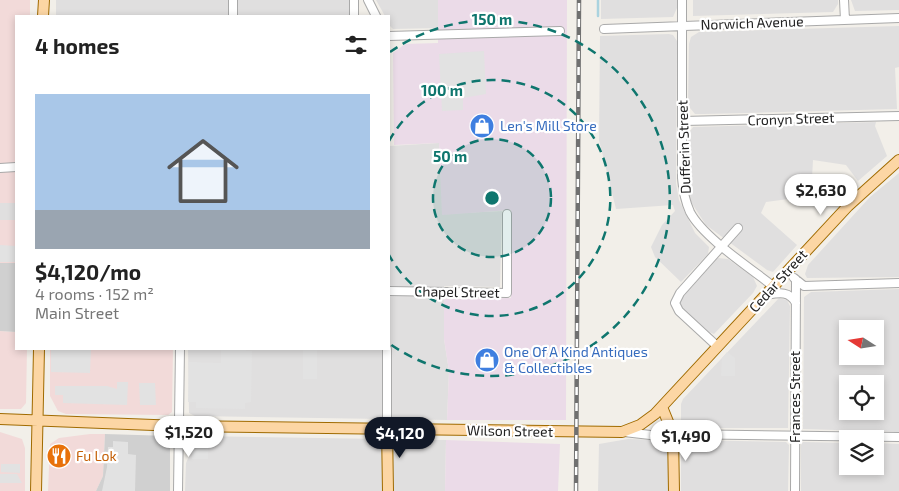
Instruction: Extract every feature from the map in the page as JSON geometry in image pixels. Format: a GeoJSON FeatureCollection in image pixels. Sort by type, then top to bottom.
{"type":"FeatureCollection","features":[{"type":"Feature","properties":{"kind":"main road"},"geometry":{"type":"LineString","coordinates":[[43,15],[44,0]]}},
{"type":"Feature","properties":{"kind":"main road","name":"Cedar Street"},"geometry":{"type":"LineString","coordinates":[[662,407],[848,206],[899,160]]}},
{"type":"Feature","properties":{"kind":"main road"},"geometry":{"type":"LineString","coordinates":[[36,491],[39,350]]}},
{"type":"Feature","properties":{"kind":"main road"},"geometry":{"type":"LineString","coordinates":[[662,407],[674,438],[674,491]]}},
{"type":"Feature","properties":{"kind":"main road","name":"Wilson Street"},"geometry":{"type":"LineString","coordinates":[[0,419],[179,426],[622,432],[643,423],[662,407]]}},
{"type":"Feature","properties":{"kind":"main road"},"geometry":{"type":"LineString","coordinates":[[387,428],[388,491]]}},
{"type":"Feature","properties":{"kind":"street"},"geometry":{"type":"LineString","coordinates":[[233,0],[233,15]]}},
{"type":"Feature","properties":{"kind":"street"},"geometry":{"type":"LineString","coordinates":[[354,0],[354,15]]}},
{"type":"Feature","properties":{"kind":"street"},"geometry":{"type":"LineString","coordinates":[[368,0],[376,15]]}},
{"type":"Feature","properties":{"kind":"street","name":"Dufferin Street"},"geometry":{"type":"LineString","coordinates":[[682,0],[682,178],[685,200],[696,222],[722,246],[773,286]]}},
{"type":"Feature","properties":{"kind":"street"},"geometry":{"type":"LineString","coordinates":[[844,0],[844,20]]}},
{"type":"Feature","properties":{"kind":"street","name":"Norwich Avenue"},"geometry":{"type":"LineString","coordinates":[[604,28],[899,18]]}},
{"type":"Feature","properties":{"kind":"street"},"geometry":{"type":"LineString","coordinates":[[390,36],[560,31]]}},
{"type":"Feature","properties":{"kind":"street","name":"Cronyn Street"},"geometry":{"type":"LineString","coordinates":[[682,121],[899,116]]}},
{"type":"Feature","properties":{"kind":"street"},"geometry":{"type":"LineString","coordinates":[[0,168],[15,167]]}},
{"type":"Feature","properties":{"kind":"street","name":"Chapel Street"},"geometry":{"type":"LineString","coordinates":[[390,291],[507,293],[507,214]]}},
{"type":"Feature","properties":{"kind":"street"},"geometry":{"type":"LineString","coordinates":[[718,347],[677,310],[674,303],[738,228]]}},
{"type":"Feature","properties":{"kind":"street"},"geometry":{"type":"LineString","coordinates":[[787,270],[804,286],[899,283]]}},
{"type":"Feature","properties":{"kind":"street","name":"Frances Street"},"geometry":{"type":"LineString","coordinates":[[795,491],[796,280]]}},
{"type":"Feature","properties":{"kind":"street"},"geometry":{"type":"LineString","coordinates":[[765,295],[787,294],[796,303]]}},
{"type":"Feature","properties":{"kind":"street"},"geometry":{"type":"LineString","coordinates":[[178,491],[180,350]]}},
{"type":"Feature","properties":{"kind":"street"},"geometry":{"type":"LineString","coordinates":[[387,350],[387,428]]}},
{"type":"Feature","properties":{"kind":"street","name":"Wilson Street"},"geometry":{"type":"LineString","coordinates":[[622,432],[674,438],[795,435],[899,437]]}},
{"type":"Feature","properties":{"kind":"shaded area"},"geometry":{"type":"Polygon","coordinates":[[[0,0],[30,0],[30,15],[15,15],[15,203],[0,203],[0,0]]]}},
{"type":"Feature","properties":{"kind":"shaded area"},"geometry":{"type":"Polygon","coordinates":[[[56,0],[350,0],[350,15],[56,15],[56,0]]]}},
{"type":"Feature","properties":{"kind":"shaded area"},"geometry":{"type":"Polygon","coordinates":[[[376,0],[438,0],[439,28],[393,29],[390,26],[390,15],[384,15],[376,0]]]}},
{"type":"Feature","properties":{"kind":"shaded area"},"geometry":{"type":"Polygon","coordinates":[[[438,0],[567,0],[566,420],[447,420],[449,371],[444,339],[444,299],[511,298],[511,210],[442,215],[439,143],[394,145],[393,53],[405,44],[438,43],[438,0]]]}},
{"type":"Feature","properties":{"kind":"shaded area"},"geometry":{"type":"Polygon","coordinates":[[[601,0],[677,0],[677,8],[673,17],[601,19],[601,0]]]}},
{"type":"Feature","properties":{"kind":"shaded area"},"geometry":{"type":"Polygon","coordinates":[[[693,0],[838,0],[838,4],[833,12],[693,16],[693,0]]]}},
{"type":"Feature","properties":{"kind":"shaded area"},"geometry":{"type":"Polygon","coordinates":[[[851,0],[899,0],[899,10],[855,11],[851,0]]]}},
{"type":"Feature","properties":{"kind":"shaded area"},"geometry":{"type":"Polygon","coordinates":[[[899,26],[899,67],[895,68],[897,109],[695,114],[690,108],[688,102],[689,44],[691,37],[699,32],[899,26]]]}},
{"type":"Feature","properties":{"kind":"shaded area"},"geometry":{"type":"Polygon","coordinates":[[[673,35],[677,41],[676,183],[679,200],[695,233],[709,247],[708,254],[681,282],[655,257],[651,247],[662,225],[675,211],[673,205],[616,209],[599,140],[600,36],[673,35]]]}},
{"type":"Feature","properties":{"kind":"shaded area"},"geometry":{"type":"Polygon","coordinates":[[[484,51],[486,94],[463,98],[463,110],[442,111],[439,54],[484,51]]]}},
{"type":"Feature","properties":{"kind":"shaded area"},"geometry":{"type":"Polygon","coordinates":[[[876,122],[875,126],[887,156],[858,181],[846,165],[813,160],[811,196],[766,202],[761,213],[797,245],[773,272],[767,270],[706,225],[691,202],[688,182],[688,134],[693,127],[876,122]]]}},
{"type":"Feature","properties":{"kind":"shaded area"},"geometry":{"type":"Polygon","coordinates":[[[439,143],[443,214],[502,211],[500,287],[444,286],[444,339],[449,371],[447,420],[195,416],[189,413],[188,350],[390,350],[390,146],[439,143]]]}},
{"type":"Feature","properties":{"kind":"shaded area"},"geometry":{"type":"Polygon","coordinates":[[[899,173],[899,277],[807,278],[805,274],[808,265],[870,197],[899,173]]]}},
{"type":"Feature","properties":{"kind":"shaded area"},"geometry":{"type":"Polygon","coordinates":[[[0,203],[15,203],[15,220],[0,220],[0,203]]]}},
{"type":"Feature","properties":{"kind":"shaded area"},"geometry":{"type":"Polygon","coordinates":[[[0,220],[15,220],[15,263],[0,263],[0,220]]]}},
{"type":"Feature","properties":{"kind":"shaded area"},"geometry":{"type":"Polygon","coordinates":[[[0,245],[15,246],[15,262],[0,262],[0,245]]]}},
{"type":"Feature","properties":{"kind":"shaded area"},"geometry":{"type":"Polygon","coordinates":[[[718,258],[728,259],[753,277],[757,286],[753,293],[714,334],[709,332],[680,306],[679,301],[718,258]]]}},
{"type":"Feature","properties":{"kind":"shaded area"},"geometry":{"type":"Polygon","coordinates":[[[0,263],[15,263],[15,332],[0,331],[0,263]]]}},
{"type":"Feature","properties":{"kind":"shaded area"},"geometry":{"type":"Polygon","coordinates":[[[899,289],[899,432],[884,432],[884,430],[803,429],[804,297],[811,292],[899,289]]]}},
{"type":"Feature","properties":{"kind":"shaded area"},"geometry":{"type":"Polygon","coordinates":[[[779,298],[787,300],[790,306],[788,428],[691,428],[681,424],[681,404],[683,399],[779,298]]]}},
{"type":"Feature","properties":{"kind":"shaded area"},"geometry":{"type":"Polygon","coordinates":[[[0,331],[15,332],[15,350],[27,350],[26,403],[21,409],[0,409],[0,331]]]}},
{"type":"Feature","properties":{"kind":"shaded area"},"geometry":{"type":"Polygon","coordinates":[[[50,350],[173,350],[172,412],[168,415],[66,414],[58,411],[50,396],[50,350]]]}},
{"type":"Feature","properties":{"kind":"shaded area"},"geometry":{"type":"Polygon","coordinates":[[[51,350],[91,350],[90,373],[51,372],[51,350]]]}},
{"type":"Feature","properties":{"kind":"shaded area"},"geometry":{"type":"Polygon","coordinates":[[[221,350],[252,351],[251,402],[245,403],[245,409],[196,408],[196,402],[188,402],[189,362],[221,363],[221,350]]]}},
{"type":"Feature","properties":{"kind":"shaded area"},"geometry":{"type":"Polygon","coordinates":[[[303,350],[317,350],[317,379],[303,379],[303,350]]]}},
{"type":"Feature","properties":{"kind":"shaded area"},"geometry":{"type":"Polygon","coordinates":[[[727,352],[735,358],[735,376],[721,376],[722,358],[727,352]]]}},
{"type":"Feature","properties":{"kind":"shaded area"},"geometry":{"type":"Polygon","coordinates":[[[117,382],[128,382],[127,405],[63,403],[63,395],[55,395],[55,386],[107,386],[117,389],[117,382]]]}},
{"type":"Feature","properties":{"kind":"shaded area"},"geometry":{"type":"Polygon","coordinates":[[[139,383],[155,383],[156,405],[140,405],[139,383]]]}},
{"type":"Feature","properties":{"kind":"shaded area"},"geometry":{"type":"Polygon","coordinates":[[[0,432],[22,439],[25,448],[25,491],[0,491],[0,432]]]}},
{"type":"Feature","properties":{"kind":"shaded area"},"geometry":{"type":"Polygon","coordinates":[[[105,434],[103,476],[96,491],[48,491],[50,444],[59,438],[105,434]]]}},
{"type":"Feature","properties":{"kind":"shaded area"},"geometry":{"type":"Polygon","coordinates":[[[105,434],[170,436],[170,491],[96,491],[103,476],[105,434]]]}},
{"type":"Feature","properties":{"kind":"shaded area"},"geometry":{"type":"Polygon","coordinates":[[[196,436],[446,440],[445,491],[185,491],[186,463],[190,454],[191,441],[196,436]]]}},
{"type":"Feature","properties":{"kind":"shaded area"},"geometry":{"type":"Polygon","coordinates":[[[194,438],[208,438],[208,459],[192,459],[194,438]]]}},
{"type":"Feature","properties":{"kind":"shaded area"},"geometry":{"type":"Polygon","coordinates":[[[628,439],[657,440],[664,443],[668,453],[668,491],[598,491],[599,444],[628,439]]]}},
{"type":"Feature","properties":{"kind":"shaded area"},"geometry":{"type":"Polygon","coordinates":[[[446,440],[560,444],[558,491],[445,491],[446,440]]]}},
{"type":"Feature","properties":{"kind":"shaded area"},"geometry":{"type":"Polygon","coordinates":[[[684,440],[786,442],[789,445],[788,491],[681,491],[681,444],[684,440]]]}},
{"type":"Feature","properties":{"kind":"shaded area"},"geometry":{"type":"Polygon","coordinates":[[[113,441],[128,442],[128,454],[136,455],[135,491],[102,491],[107,467],[108,447],[113,447],[113,441]]]}},
{"type":"Feature","properties":{"kind":"shaded area"},"geometry":{"type":"Polygon","coordinates":[[[803,442],[839,443],[839,475],[884,475],[884,443],[899,444],[899,491],[801,491],[801,445],[803,442]]]}},
{"type":"Feature","properties":{"kind":"shaded area"},"geometry":{"type":"Polygon","coordinates":[[[1,464],[20,464],[20,473],[1,472],[1,464]]]}},
{"type":"Feature","properties":{"kind":"shaded area"},"geometry":{"type":"Polygon","coordinates":[[[0,474],[17,474],[22,483],[0,483],[0,474]]]}},
{"type":"Feature","properties":{"kind":"waterway"},"geometry":{"type":"LineString","coordinates":[[598,0],[598,16]]}},
{"type":"Feature","properties":{"kind":"railway"},"geometry":{"type":"LineString","coordinates":[[576,491],[579,0]]}},
{"type":"Feature","properties":{"kind":"place","name":"Len's Mill Store"},"geometry":{"type":"Point","coordinates":[482,126]}},
{"type":"Feature","properties":{"kind":"place","name":"One Of A Kind Antiques & Collectibles"},"geometry":{"type":"Point","coordinates":[487,360]}},
{"type":"Feature","properties":{"kind":"place","name":"Fu Lok"},"geometry":{"type":"Point","coordinates":[59,456]}}]}
